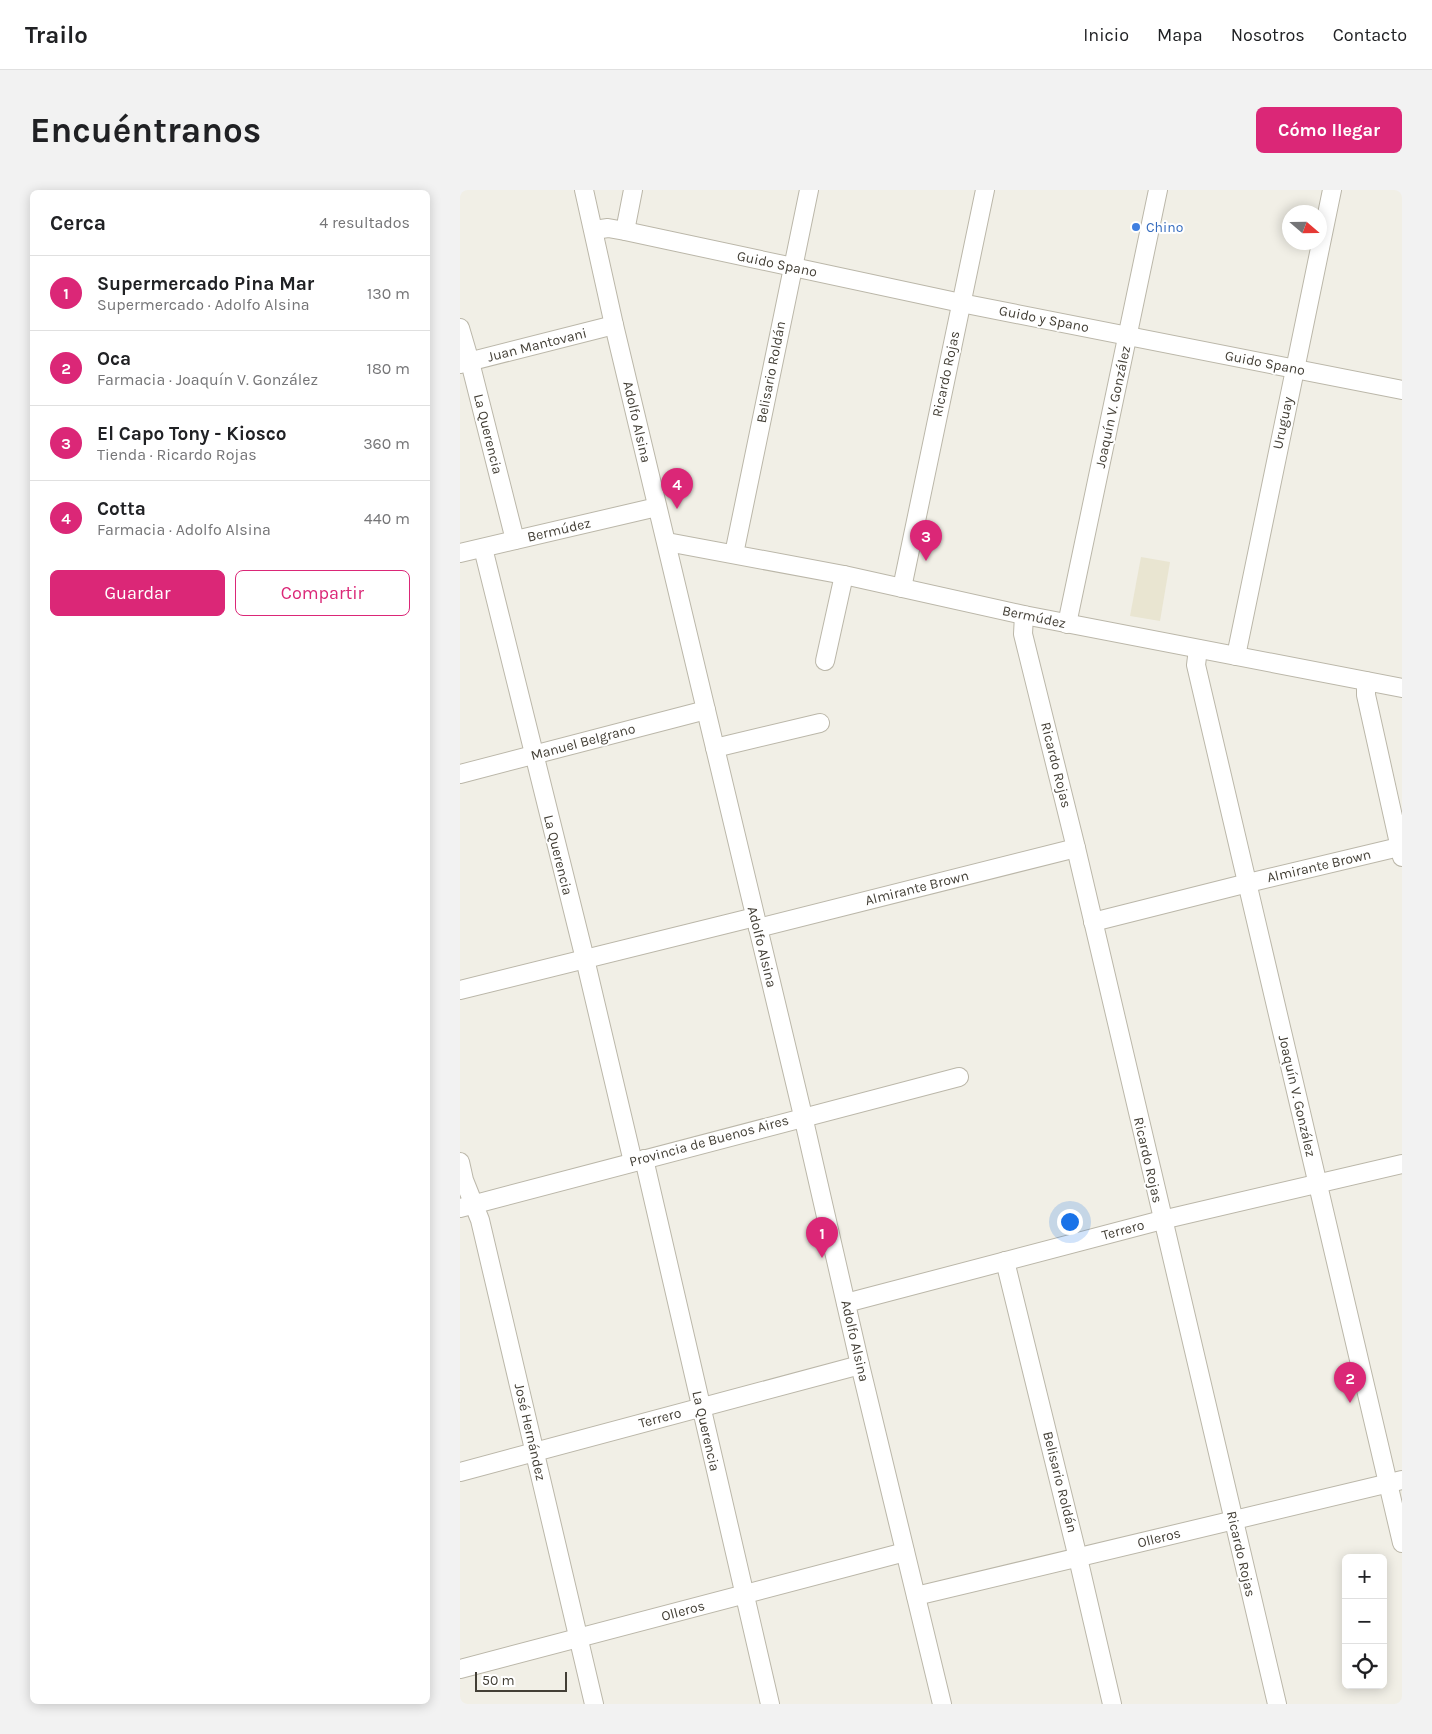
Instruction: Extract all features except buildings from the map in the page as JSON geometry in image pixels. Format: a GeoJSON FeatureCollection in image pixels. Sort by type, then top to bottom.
{"type":"FeatureCollection","features":[{"type":"Feature","properties":{"kind":"street","name":"Adolfo Alsina"},"geometry":{"type":"LineString","coordinates":[[584,190],[614,326],[667,542],[860,1365],[942,1704]]}},
{"type":"Feature","properties":{"kind":"street"},"geometry":{"type":"LineString","coordinates":[[625,231],[633,190]]}},
{"type":"Feature","properties":{"kind":"street","name":"Belisario Roldán"},"geometry":{"type":"LineString","coordinates":[[734,554],[809,190]]}},
{"type":"Feature","properties":{"kind":"street","name":"Ricardo Rojas"},"geometry":{"type":"LineString","coordinates":[[902,588],[985,190]]}},
{"type":"Feature","properties":{"kind":"street","name":"Joaquín V. González"},"geometry":{"type":"LineString","coordinates":[[1067,624],[1158,190]]}},
{"type":"Feature","properties":{"kind":"street","name":"Uruguay"},"geometry":{"type":"LineString","coordinates":[[1236,656],[1332,190]]}},
{"type":"Feature","properties":{"kind":"street","name":"Guido Spano"},"geometry":{"type":"LineString","coordinates":[[594,230],[608,228],[625,231],[961,303]]}},
{"type":"Feature","properties":{"kind":"street","name":"Guido y Spano"},"geometry":{"type":"LineString","coordinates":[[961,303],[1128,335]]}},
{"type":"Feature","properties":{"kind":"street","name":"Juan Mantovani"},"geometry":{"type":"LineString","coordinates":[[465,363],[614,326]]}},
{"type":"Feature","properties":{"kind":"street","name":"La Querencia"},"geometry":{"type":"LineString","coordinates":[[460,328],[465,363],[515,540]]}},
{"type":"Feature","properties":{"kind":"street","name":"Guido Spano"},"geometry":{"type":"LineString","coordinates":[[1128,335],[1402,390]]}},
{"type":"Feature","properties":{"kind":"street","name":"Bermúdez"},"geometry":{"type":"LineString","coordinates":[[460,553],[658,507]]}},
{"type":"Feature","properties":{"kind":"street","name":"Bermúdez"},"geometry":{"type":"LineString","coordinates":[[667,542],[844,574],[1067,624],[1402,688]]}},
{"type":"Feature","properties":{"kind":"street","name":"La Querencia"},"geometry":{"type":"LineString","coordinates":[[483,548],[533,756],[700,1407],[746,1594],[770,1704]]}},
{"type":"Feature","properties":{"kind":"street"},"geometry":{"type":"LineString","coordinates":[[825,661],[844,574]]}},
{"type":"Feature","properties":{"kind":"street","name":"Ricardo Rojas"},"geometry":{"type":"LineString","coordinates":[[1024,615],[1023,634],[1076,848],[1277,1704]]}},
{"type":"Feature","properties":{"kind":"street","name":"Joaquín V. González"},"geometry":{"type":"LineString","coordinates":[[1198,649],[1196,665],[1317,1184],[1395,1482],[1402,1543]]}},
{"type":"Feature","properties":{"kind":"street"},"geometry":{"type":"LineString","coordinates":[[1366,681],[1366,694],[1401,852]]}},
{"type":"Feature","properties":{"kind":"street","name":"Manuel Belgrano"},"geometry":{"type":"LineString","coordinates":[[460,774],[706,710]]}},
{"type":"Feature","properties":{"kind":"street"},"geometry":{"type":"LineString","coordinates":[[715,748],[820,723]]}},
{"type":"Feature","properties":{"kind":"street","name":"Almirante Brown"},"geometry":{"type":"LineString","coordinates":[[460,990],[585,959],[756,923],[1076,848]]}},
{"type":"Feature","properties":{"kind":"street","name":"Almirante Brown"},"geometry":{"type":"LineString","coordinates":[[1093,922],[1248,883],[1401,852]]}},
{"type":"Feature","properties":{"kind":"street","name":"Provincia de Buenos Aires"},"geometry":{"type":"LineString","coordinates":[[467,1206],[959,1076]]}},
{"type":"Feature","properties":{"kind":"street","name":"José Hernández"},"geometry":{"type":"LineString","coordinates":[[460,1162],[467,1206],[480,1220],[594,1704]]}},
{"type":"Feature","properties":{"kind":"street","name":"Terrero"},"geometry":{"type":"LineString","coordinates":[[846,1303],[1162,1220],[1402,1164]]}},
{"type":"Feature","properties":{"kind":"street","name":"Belisario Roldán"},"geometry":{"type":"LineString","coordinates":[[1005,1261],[1112,1704]]}},
{"type":"Feature","properties":{"kind":"street","name":"Terrero"},"geometry":{"type":"LineString","coordinates":[[460,1472],[860,1365]]}},
{"type":"Feature","properties":{"kind":"street","name":"Olleros"},"geometry":{"type":"LineString","coordinates":[[916,1596],[1395,1482]]}},
{"type":"Feature","properties":{"kind":"street","name":"Olleros"},"geometry":{"type":"LineString","coordinates":[[460,1669],[905,1552]]}},
{"type":"Feature","properties":{"kind":"shaded area"},"geometry":{"type":"Polygon","coordinates":[[[1141,557],[1170,562],[1160,621],[1130,616],[1141,557]]]}},
{"type":"Feature","properties":{"kind":"place","name":"Chino"},"geometry":{"type":"Point","coordinates":[1136,227]}},
{"type":"Feature","properties":{"kind":"place","name":"Cotta"},"geometry":{"type":"Point","coordinates":[677,509]}},
{"type":"Feature","properties":{"kind":"place","name":"El Capo Tony - Kiosco"},"geometry":{"type":"Point","coordinates":[926,561]}},
{"type":"Feature","properties":{"kind":"place","name":"Supermercado Pina Mar"},"geometry":{"type":"Point","coordinates":[822,1258]}},
{"type":"Feature","properties":{"kind":"place","name":"Oca"},"geometry":{"type":"Point","coordinates":[1350,1403]}}]}
